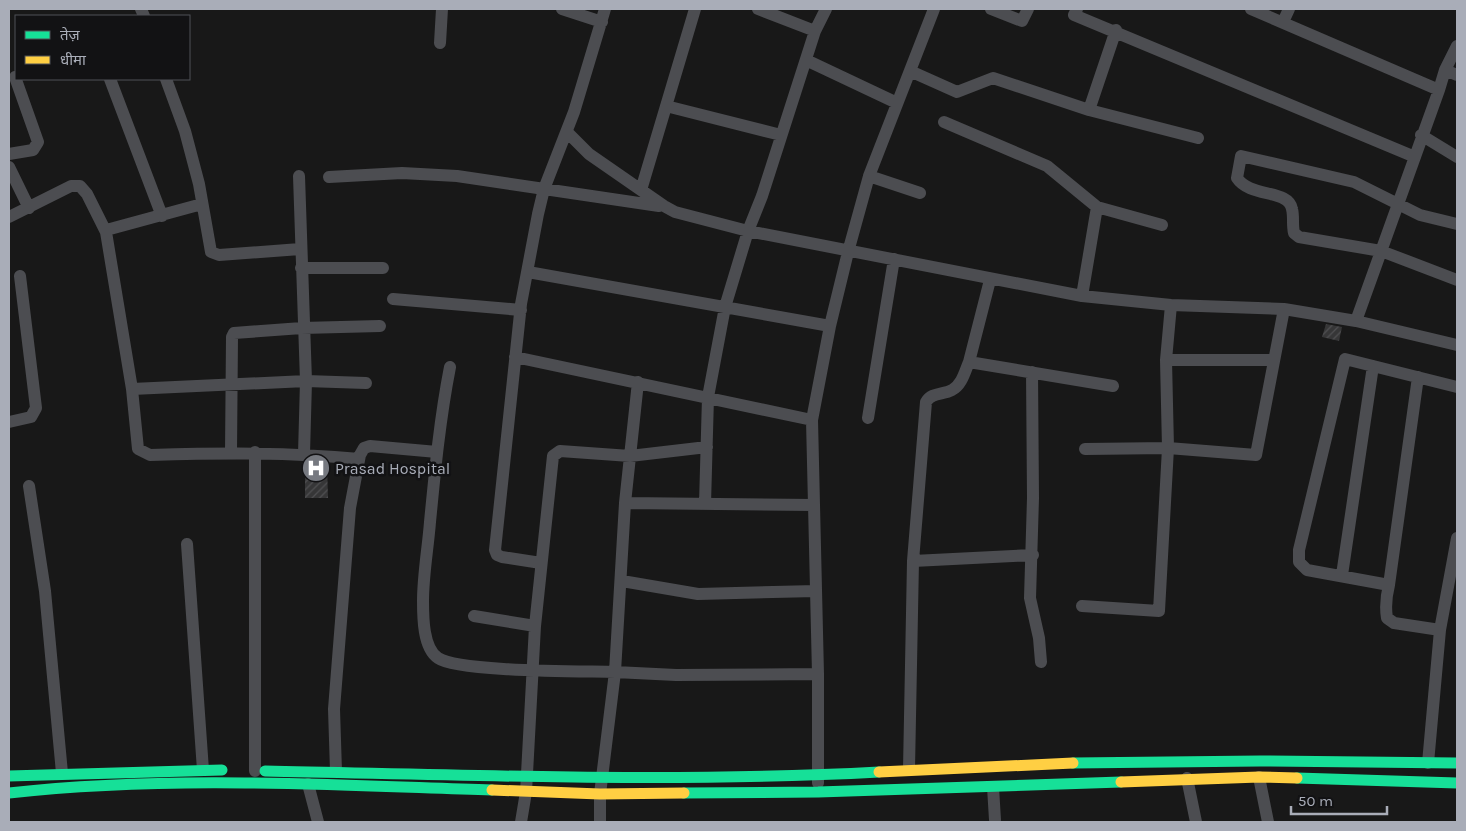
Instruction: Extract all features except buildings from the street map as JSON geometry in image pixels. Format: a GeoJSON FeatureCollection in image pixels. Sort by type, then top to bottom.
{"type":"FeatureCollection","features":[{"type":"Feature","properties":{"kind":"street"},"geometry":{"type":"LineString","coordinates":[[440,43],[442,9]]}},
{"type":"Feature","properties":{"kind":"street"},"geometry":{"type":"LineString","coordinates":[[562,9],[602,22]]}},
{"type":"Feature","properties":{"kind":"street"},"geometry":{"type":"LineString","coordinates":[[541,563],[504,558],[497,555],[495,550],[515,357],[521,310],[544,189],[567,132],[605,9]]}},
{"type":"Feature","properties":{"kind":"street"},"geometry":{"type":"LineString","coordinates":[[640,190],[695,9]]}},
{"type":"Feature","properties":{"kind":"street"},"geometry":{"type":"LineString","coordinates":[[758,9],[815,31]]}},
{"type":"Feature","properties":{"kind":"street"},"geometry":{"type":"LineString","coordinates":[[705,504],[708,397],[726,307],[748,231],[762,196],[815,31],[826,9]]}},
{"type":"Feature","properties":{"kind":"street"},"geometry":{"type":"LineString","coordinates":[[818,792],[818,674],[812,420],[830,326],[869,176],[932,9]]}},
{"type":"Feature","properties":{"kind":"street"},"geometry":{"type":"LineString","coordinates":[[991,9],[1022,21],[1028,9]]}},
{"type":"Feature","properties":{"kind":"street"},"geometry":{"type":"LineString","coordinates":[[1251,9],[1439,90]]}},
{"type":"Feature","properties":{"kind":"street"},"geometry":{"type":"LineString","coordinates":[[1283,22],[1289,9]]}},
{"type":"Feature","properties":{"kind":"street"},"geometry":{"type":"LineString","coordinates":[[1072,11],[1415,157]]}},
{"type":"Feature","properties":{"kind":"street"},"geometry":{"type":"LineString","coordinates":[[1089,110],[1116,30]]}},
{"type":"Feature","properties":{"kind":"street"},"geometry":{"type":"LineString","coordinates":[[1356,321],[1415,157],[1421,135],[1439,90],[1444,70],[1457,46]]}},
{"type":"Feature","properties":{"kind":"street"},"geometry":{"type":"LineString","coordinates":[[806,60],[898,102]]}},
{"type":"Feature","properties":{"kind":"street"},"geometry":{"type":"LineString","coordinates":[[1444,70],[1457,75]]}},
{"type":"Feature","properties":{"kind":"street"},"geometry":{"type":"LineString","coordinates":[[910,71],[958,92],[993,78],[1089,110],[1198,138]]}},
{"type":"Feature","properties":{"kind":"street"},"geometry":{"type":"LineString","coordinates":[[9,154],[33,150],[38,142],[16,80]]}},
{"type":"Feature","properties":{"kind":"street"},"geometry":{"type":"LineString","coordinates":[[110,80],[162,216]]}},
{"type":"Feature","properties":{"kind":"street"},"geometry":{"type":"LineString","coordinates":[[166,80],[185,131],[202,204],[209,248],[214,254],[300,249]]}},
{"type":"Feature","properties":{"kind":"street"},"geometry":{"type":"LineString","coordinates":[[666,106],[781,135]]}},
{"type":"Feature","properties":{"kind":"street"},"geometry":{"type":"LineString","coordinates":[[944,122],[1047,166],[1097,206],[1162,225]]}},
{"type":"Feature","properties":{"kind":"street"},"geometry":{"type":"LineString","coordinates":[[567,132],[589,154],[664,206],[675,212],[748,231],[848,252],[894,259],[990,280],[1082,296],[1170,306],[1284,309],[1356,321],[1457,345]]}},
{"type":"Feature","properties":{"kind":"street"},"geometry":{"type":"LineString","coordinates":[[1421,135],[1457,157]]}},
{"type":"Feature","properties":{"kind":"street"},"geometry":{"type":"LineString","coordinates":[[1457,224],[1420,215],[1397,206],[1373,190],[1354,182],[1241,156],[1237,178],[1242,186],[1253,191],[1279,196],[1287,200],[1292,208],[1294,232],[1299,237],[1381,251],[1457,280]]}},
{"type":"Feature","properties":{"kind":"street"},"geometry":{"type":"LineString","coordinates":[[9,167],[29,208]]}},
{"type":"Feature","properties":{"kind":"street"},"geometry":{"type":"LineString","coordinates":[[329,177],[402,173],[457,176],[664,206]]}},
{"type":"Feature","properties":{"kind":"street"},"geometry":{"type":"LineString","coordinates":[[299,176],[302,328],[306,381],[304,454]]}},
{"type":"Feature","properties":{"kind":"street"},"geometry":{"type":"LineString","coordinates":[[869,176],[920,193]]}},
{"type":"Feature","properties":{"kind":"street"},"geometry":{"type":"LineString","coordinates":[[9,218],[71,186],[80,186],[87,194],[106,232],[132,389],[136,445],[142,452],[150,455],[255,452],[359,459]]}},
{"type":"Feature","properties":{"kind":"street"},"geometry":{"type":"LineString","coordinates":[[106,232],[110,229],[202,204]]}},
{"type":"Feature","properties":{"kind":"street"},"geometry":{"type":"LineString","coordinates":[[1082,296],[1097,206]]}},
{"type":"Feature","properties":{"kind":"street"},"geometry":{"type":"LineString","coordinates":[[868,418],[894,259]]}},
{"type":"Feature","properties":{"kind":"street"},"geometry":{"type":"LineString","coordinates":[[301,268],[383,268]]}},
{"type":"Feature","properties":{"kind":"street"},"geometry":{"type":"LineString","coordinates":[[528,272],[830,326]]}},
{"type":"Feature","properties":{"kind":"street"},"geometry":{"type":"LineString","coordinates":[[9,422],[31,418],[36,408],[20,276]]}},
{"type":"Feature","properties":{"kind":"street"},"geometry":{"type":"LineString","coordinates":[[909,770],[913,561],[926,402],[934,394],[952,390],[959,384],[969,362],[990,280]]}},
{"type":"Feature","properties":{"kind":"street"},"geometry":{"type":"LineString","coordinates":[[394,299],[521,310]]}},
{"type":"Feature","properties":{"kind":"street"},"geometry":{"type":"LineString","coordinates":[[1082,606],[1160,611],[1168,448],[1166,360],[1170,306]]}},
{"type":"Feature","properties":{"kind":"street"},"geometry":{"type":"LineString","coordinates":[[1085,449],[1168,448],[1256,455],[1284,309]]}},
{"type":"Feature","properties":{"kind":"street"},"geometry":{"type":"LineString","coordinates":[[231,452],[232,337],[234,333],[302,328],[380,326]]}},
{"type":"Feature","properties":{"kind":"street"},"geometry":{"type":"LineString","coordinates":[[515,357],[812,420]]}},
{"type":"Feature","properties":{"kind":"street"},"geometry":{"type":"LineString","coordinates":[[1389,585],[1307,570],[1299,562],[1299,550],[1345,359],[1457,387]]}},
{"type":"Feature","properties":{"kind":"street"},"geometry":{"type":"LineString","coordinates":[[1166,360],[1273,360]]}},
{"type":"Feature","properties":{"kind":"street"},"geometry":{"type":"LineString","coordinates":[[969,362],[1113,386]]}},
{"type":"Feature","properties":{"kind":"street"},"geometry":{"type":"LineString","coordinates":[[1342,575],[1373,366]]}},
{"type":"Feature","properties":{"kind":"street"},"geometry":{"type":"LineString","coordinates":[[450,367],[437,452],[423,600],[425,629],[430,647],[437,658],[454,665],[532,670],[676,675],[818,674]]}},
{"type":"Feature","properties":{"kind":"street"},"geometry":{"type":"LineString","coordinates":[[1032,372],[1033,555],[1030,598],[1039,638],[1041,662]]}},
{"type":"Feature","properties":{"kind":"street"},"geometry":{"type":"LineString","coordinates":[[1418,377],[1386,597],[1387,618],[1394,622],[1440,630]]}},
{"type":"Feature","properties":{"kind":"street"},"geometry":{"type":"LineString","coordinates":[[132,389],[306,381],[366,382]]}},
{"type":"Feature","properties":{"kind":"street"},"geometry":{"type":"LineString","coordinates":[[600,822],[600,794],[615,672],[622,581],[625,504],[638,382]]}},
{"type":"Feature","properties":{"kind":"street"},"geometry":{"type":"LineString","coordinates":[[336,771],[334,709],[350,508],[359,459],[364,448],[370,446],[437,452]]}},
{"type":"Feature","properties":{"kind":"street"},"geometry":{"type":"LineString","coordinates":[[521,822],[526,792],[535,626],[552,456],[560,451],[630,456],[707,447]]}},
{"type":"Feature","properties":{"kind":"street"},"geometry":{"type":"LineString","coordinates":[[247,771],[255,452]]}},
{"type":"Feature","properties":{"kind":"street"},"geometry":{"type":"LineString","coordinates":[[29,486],[45,591],[62,773]]}},
{"type":"Feature","properties":{"kind":"street"},"geometry":{"type":"LineString","coordinates":[[625,504],[814,505]]}},
{"type":"Feature","properties":{"kind":"street"},"geometry":{"type":"LineString","coordinates":[[1428,763],[1440,630],[1457,538]]}},
{"type":"Feature","properties":{"kind":"street"},"geometry":{"type":"LineString","coordinates":[[188,544],[203,770]]}},
{"type":"Feature","properties":{"kind":"street"},"geometry":{"type":"LineString","coordinates":[[913,561],[1033,555]]}},
{"type":"Feature","properties":{"kind":"street"},"geometry":{"type":"LineString","coordinates":[[622,581],[698,594],[816,591]]}},
{"type":"Feature","properties":{"kind":"street"},"geometry":{"type":"LineString","coordinates":[[474,616],[535,626]]}},
{"type":"Feature","properties":{"kind":"street"},"geometry":{"type":"LineString","coordinates":[[9,776],[203,770],[336,771],[602,778],[818,775],[1016,764],[1182,761],[1457,763]]}},
{"type":"Feature","properties":{"kind":"street"},"geometry":{"type":"LineString","coordinates":[[1259,777],[1268,822]]}},
{"type":"Feature","properties":{"kind":"street"},"geometry":{"type":"LineString","coordinates":[[9,793],[62,787],[220,783],[308,784],[600,794],[818,792],[909,787],[993,787],[1186,778],[1259,777],[1457,783]]}},
{"type":"Feature","properties":{"kind":"street"},"geometry":{"type":"LineString","coordinates":[[1186,778],[1196,822]]}},
{"type":"Feature","properties":{"kind":"street"},"geometry":{"type":"LineString","coordinates":[[308,784],[318,822]]}},
{"type":"Feature","properties":{"kind":"street"},"geometry":{"type":"LineString","coordinates":[[993,787],[995,820]]}},
{"type":"Feature","properties":{"kind":"traffic: fast"},"geometry":{"type":"LineString","coordinates":[[1073,763],[1260,761],[1457,763]]}},
{"type":"Feature","properties":{"kind":"traffic: fast"},"geometry":{"type":"LineString","coordinates":[[9,776],[222,770]]}},
{"type":"Feature","properties":{"kind":"traffic: fast"},"geometry":{"type":"LineString","coordinates":[[265,771],[649,778],[879,772]]}},
{"type":"Feature","properties":{"kind":"traffic: fast"},"geometry":{"type":"LineString","coordinates":[[1297,778],[1457,783]]}},
{"type":"Feature","properties":{"kind":"traffic: fast"},"geometry":{"type":"LineString","coordinates":[[684,793],[818,792],[1121,782]]}},
{"type":"Feature","properties":{"kind":"traffic: fast"},"geometry":{"type":"LineString","coordinates":[[9,793],[69,787],[190,783],[311,784],[492,790]]}},
{"type":"Feature","properties":{"kind":"traffic: slow"},"geometry":{"type":"LineString","coordinates":[[879,772],[1073,763]]}},
{"type":"Feature","properties":{"kind":"traffic: slow"},"geometry":{"type":"LineString","coordinates":[[1121,782],[1259,777],[1297,778]]}},
{"type":"Feature","properties":{"kind":"traffic: slow"},"geometry":{"type":"LineString","coordinates":[[492,790],[600,794],[684,793]]}},
{"type":"Feature","properties":{"kind":"place","name":"Prasad Hospital"},"geometry":{"type":"Point","coordinates":[316,468]}}]}
